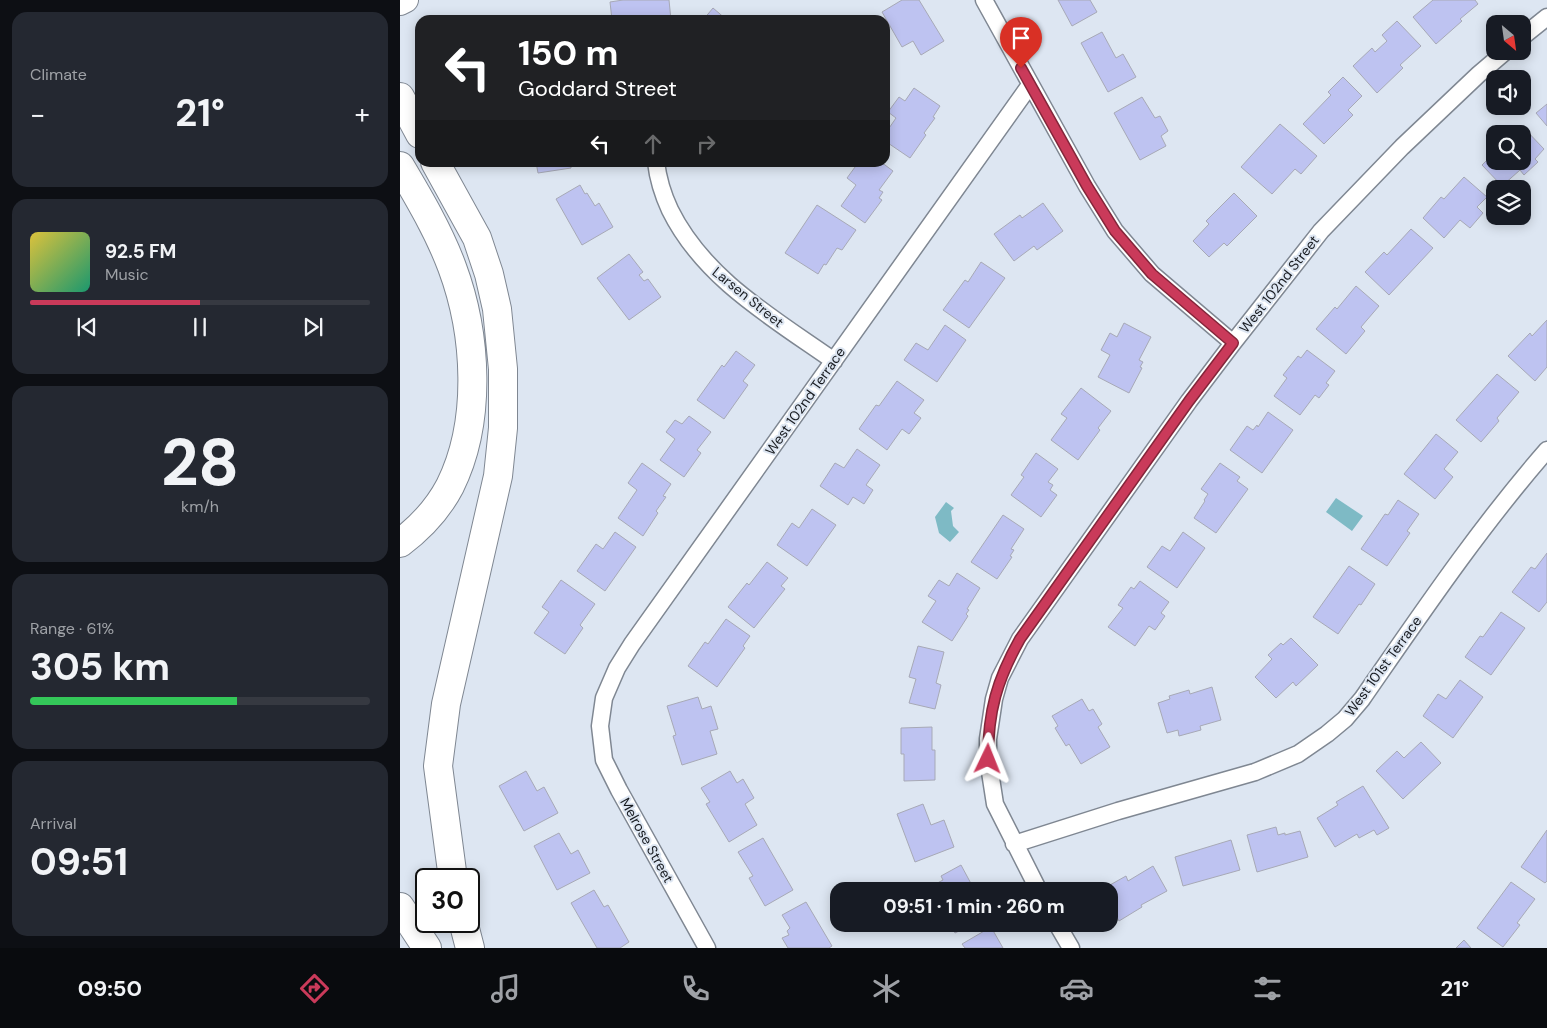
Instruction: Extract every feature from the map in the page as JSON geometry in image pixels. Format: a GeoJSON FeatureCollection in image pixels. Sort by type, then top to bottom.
{"type":"FeatureCollection","features":[{"type":"Feature","properties":{"kind":"highway"},"geometry":{"type":"LineString","coordinates":[[400,97],[415,125]]}},
{"type":"Feature","properties":{"kind":"highway"},"geometry":{"type":"LineString","coordinates":[[400,166],[439,238],[452,267],[462,298],[468,328],[472,392],[470,426],[450,487],[435,510],[414,533],[400,543]]}},
{"type":"Feature","properties":{"kind":"highway"},"geometry":{"type":"LineString","coordinates":[[439,167],[476,238],[489,274],[497,309],[503,369],[503,428],[498,476],[446,704],[438,766],[452,868]]}},
{"type":"Feature","properties":{"kind":"highway"},"geometry":{"type":"LineString","coordinates":[[400,907],[427,948]]}},
{"type":"Feature","properties":{"kind":"highway"},"geometry":{"type":"LineString","coordinates":[[466,933],[470,948]]}},
{"type":"Feature","properties":{"kind":"main road"},"geometry":{"type":"LineString","coordinates":[[400,3],[406,0]]}},
{"type":"Feature","properties":{"kind":"street"},"geometry":{"type":"LineString","coordinates":[[984,0],[1087,186],[1115,231],[1152,274],[1233,343]]}},
{"type":"Feature","properties":{"kind":"street"},"geometry":{"type":"LineString","coordinates":[[1531,30],[1547,17]]}},
{"type":"Feature","properties":{"kind":"street","name":"West 102nd Street"},"geometry":{"type":"LineString","coordinates":[[1014,844],[995,804],[988,759],[990,719],[994,699],[1000,678],[1020,639],[1189,401],[1321,231],[1402,147],[1495,60]]}},
{"type":"Feature","properties":{"kind":"street","name":"West 102nd Terrace"},"geometry":{"type":"LineString","coordinates":[[600,726],[604,698],[617,668],[632,644],[1030,85]]}},
{"type":"Feature","properties":{"kind":"street","name":"Larsen Street"},"geometry":{"type":"LineString","coordinates":[[657,167],[663,194],[676,222],[700,257],[726,283],[749,301],[834,361]]}},
{"type":"Feature","properties":{"kind":"street","name":"West 101st Terrace"},"geometry":{"type":"LineString","coordinates":[[1014,844],[1118,811],[1255,772],[1298,754],[1328,734],[1362,699],[1472,543],[1547,450]]}},
{"type":"Feature","properties":{"kind":"street","name":"Melrose Street"},"geometry":{"type":"LineString","coordinates":[[600,726],[604,760],[707,948]]}},
{"type":"Feature","properties":{"kind":"street"},"geometry":{"type":"LineString","coordinates":[[1014,844],[1034,882]]}},
{"type":"Feature","properties":{"kind":"street"},"geometry":{"type":"LineString","coordinates":[[1062,932],[1071,948]]}},
{"type":"Feature","properties":{"kind":"water"},"geometry":{"type":"Polygon","coordinates":[[[1336,498],[1363,516],[1352,531],[1326,512],[1336,498]]]}},
{"type":"Feature","properties":{"kind":"water"},"geometry":{"type":"Polygon","coordinates":[[[946,502],[954,508],[951,511],[953,526],[959,532],[950,542],[939,533],[935,517],[946,502]]]}},
{"type":"Feature","properties":{"kind":"building"},"geometry":{"type":"Polygon","coordinates":[[[623,0],[669,0],[670,15],[611,15],[610,2],[623,0]]]}},
{"type":"Feature","properties":{"kind":"building"},"geometry":{"type":"Polygon","coordinates":[[[902,0],[919,0],[944,41],[921,55],[913,41],[902,47],[890,26],[890,15],[884,15],[882,12],[902,0]]]}},
{"type":"Feature","properties":{"kind":"building"},"geometry":{"type":"Polygon","coordinates":[[[1058,0],[1090,0],[1097,12],[1072,26],[1058,0]]]}},
{"type":"Feature","properties":{"kind":"building"},"geometry":{"type":"Polygon","coordinates":[[[1433,0],[1475,0],[1478,4],[1460,19],[1462,21],[1436,44],[1413,17],[1433,0]]]}},
{"type":"Feature","properties":{"kind":"building"},"geometry":{"type":"Polygon","coordinates":[[[713,8],[721,15],[707,15],[713,8]]]}},
{"type":"Feature","properties":{"kind":"building"},"geometry":{"type":"Polygon","coordinates":[[[1397,21],[1421,46],[1400,65],[1403,68],[1377,93],[1353,66],[1372,48],[1375,52],[1387,41],[1382,35],[1397,21]]]}},
{"type":"Feature","properties":{"kind":"building"},"geometry":{"type":"Polygon","coordinates":[[[1102,32],[1116,58],[1123,54],[1136,77],[1108,92],[1081,43],[1102,32]]]}},
{"type":"Feature","properties":{"kind":"building"},"geometry":{"type":"Polygon","coordinates":[[[1343,77],[1362,96],[1348,110],[1353,115],[1324,144],[1303,124],[1331,95],[1328,92],[1343,77]]]}},
{"type":"Feature","properties":{"kind":"building"},"geometry":{"type":"Polygon","coordinates":[[[914,88],[940,106],[933,117],[935,118],[924,133],[926,135],[910,158],[890,144],[890,127],[896,118],[890,114],[890,109],[899,97],[905,101],[914,88]]]}},
{"type":"Feature","properties":{"kind":"building"},"geometry":{"type":"Polygon","coordinates":[[[1142,97],[1155,118],[1160,116],[1168,131],[1161,136],[1166,146],[1140,160],[1114,113],[1142,97]]]}},
{"type":"Feature","properties":{"kind":"building"},"geometry":{"type":"Polygon","coordinates":[[[1547,104],[1547,126],[1536,113],[1547,104]]]}},
{"type":"Feature","properties":{"kind":"building"},"geometry":{"type":"Polygon","coordinates":[[[1280,124],[1317,156],[1301,174],[1295,169],[1272,194],[1241,167],[1280,124]]]}},
{"type":"Feature","properties":{"kind":"building"},"geometry":{"type":"Polygon","coordinates":[[[1531,135],[1544,149],[1535,159],[1538,162],[1531,168],[1531,135]]]}},
{"type":"Feature","properties":{"kind":"building"},"geometry":{"type":"Polygon","coordinates":[[[1486,161],[1486,169],[1482,165],[1486,161]]]}},
{"type":"Feature","properties":{"kind":"building"},"geometry":{"type":"Polygon","coordinates":[[[537,167],[571,167],[571,168],[538,173],[537,167]]]}},
{"type":"Feature","properties":{"kind":"building"},"geometry":{"type":"Polygon","coordinates":[[[855,167],[888,167],[893,171],[879,190],[883,192],[879,198],[882,200],[865,223],[841,206],[856,185],[847,178],[855,167]]]}},
{"type":"Feature","properties":{"kind":"building"},"geometry":{"type":"Polygon","coordinates":[[[1487,170],[1520,170],[1509,180],[1496,180],[1487,170]]]}},
{"type":"Feature","properties":{"kind":"building"},"geometry":{"type":"Polygon","coordinates":[[[1520,170],[1529,170],[1524,175],[1520,170]]]}},
{"type":"Feature","properties":{"kind":"building"},"geometry":{"type":"Polygon","coordinates":[[[1464,177],[1486,196],[1477,207],[1483,213],[1470,228],[1460,220],[1444,238],[1423,218],[1441,197],[1444,199],[1464,177]]]}},
{"type":"Feature","properties":{"kind":"building"},"geometry":{"type":"Polygon","coordinates":[[[580,185],[595,206],[599,203],[613,227],[582,245],[556,199],[580,185]]]}},
{"type":"Feature","properties":{"kind":"building"},"geometry":{"type":"Polygon","coordinates":[[[1234,193],[1257,216],[1227,246],[1224,243],[1209,257],[1193,241],[1209,224],[1206,221],[1234,193]]]}},
{"type":"Feature","properties":{"kind":"building"},"geometry":{"type":"Polygon","coordinates":[[[1043,203],[1063,231],[1037,250],[1034,246],[1014,261],[994,234],[1020,215],[1022,218],[1043,203]]]}},
{"type":"Feature","properties":{"kind":"building"},"geometry":{"type":"Polygon","coordinates":[[[817,205],[856,230],[842,250],[837,248],[818,274],[785,253],[817,205]]]}},
{"type":"Feature","properties":{"kind":"building"},"geometry":{"type":"Polygon","coordinates":[[[1411,229],[1433,248],[1389,295],[1365,272],[1384,252],[1387,255],[1411,229]]]}},
{"type":"Feature","properties":{"kind":"building"},"geometry":{"type":"Polygon","coordinates":[[[629,254],[643,272],[639,275],[644,281],[648,279],[661,297],[629,320],[597,278],[629,254]]]}},
{"type":"Feature","properties":{"kind":"building"},"geometry":{"type":"Polygon","coordinates":[[[981,262],[1005,278],[969,328],[943,310],[965,280],[968,282],[981,262]]]}},
{"type":"Feature","properties":{"kind":"building"},"geometry":{"type":"Polygon","coordinates":[[[1356,286],[1379,306],[1361,327],[1365,331],[1346,354],[1316,329],[1335,307],[1337,309],[1356,286]]]}},
{"type":"Feature","properties":{"kind":"building"},"geometry":{"type":"Polygon","coordinates":[[[1547,320],[1547,367],[1535,381],[1508,356],[1530,333],[1532,336],[1547,320]]]}},
{"type":"Feature","properties":{"kind":"building"},"geometry":{"type":"Polygon","coordinates":[[[1124,323],[1151,337],[1139,360],[1143,362],[1140,367],[1142,368],[1129,393],[1098,377],[1110,355],[1101,350],[1110,333],[1117,337],[1124,323]]]}},
{"type":"Feature","properties":{"kind":"building"},"geometry":{"type":"Polygon","coordinates":[[[945,325],[966,340],[937,382],[904,360],[916,343],[928,350],[945,325]]]}},
{"type":"Feature","properties":{"kind":"building"},"geometry":{"type":"Polygon","coordinates":[[[1307,350],[1335,371],[1326,383],[1329,385],[1319,398],[1315,395],[1300,415],[1274,396],[1287,378],[1283,375],[1298,356],[1301,358],[1307,350]]]}},
{"type":"Feature","properties":{"kind":"building"},"geometry":{"type":"Polygon","coordinates":[[[736,351],[755,365],[743,381],[748,385],[724,419],[697,400],[722,365],[724,367],[736,351]]]}},
{"type":"Feature","properties":{"kind":"building"},"geometry":{"type":"Polygon","coordinates":[[[1497,374],[1519,392],[1497,418],[1499,421],[1481,442],[1456,420],[1497,374]]]}},
{"type":"Feature","properties":{"kind":"building"},"geometry":{"type":"Polygon","coordinates":[[[897,381],[924,400],[914,413],[921,418],[909,434],[902,429],[887,450],[859,429],[876,405],[879,406],[897,381]]]}},
{"type":"Feature","properties":{"kind":"building"},"geometry":{"type":"Polygon","coordinates":[[[1081,388],[1111,411],[1078,460],[1051,440],[1067,418],[1061,414],[1081,388]]]}},
{"type":"Feature","properties":{"kind":"building"},"geometry":{"type":"Polygon","coordinates":[[[1268,412],[1293,430],[1262,473],[1230,450],[1247,426],[1253,430],[1257,425],[1258,427],[1268,412]]]}},
{"type":"Feature","properties":{"kind":"building"},"geometry":{"type":"Polygon","coordinates":[[[689,416],[711,432],[697,450],[701,453],[684,477],[660,460],[675,439],[666,432],[675,420],[682,424],[689,416]]]}},
{"type":"Feature","properties":{"kind":"building"},"geometry":{"type":"Polygon","coordinates":[[[1436,434],[1458,452],[1444,469],[1453,477],[1435,499],[1404,474],[1436,434]]]}},
{"type":"Feature","properties":{"kind":"building"},"geometry":{"type":"Polygon","coordinates":[[[857,449],[880,465],[866,485],[873,490],[864,504],[853,497],[848,505],[820,486],[835,463],[844,468],[857,449]]]}},
{"type":"Feature","properties":{"kind":"building"},"geometry":{"type":"Polygon","coordinates":[[[1036,453],[1058,469],[1048,482],[1053,485],[1050,490],[1057,495],[1041,517],[1011,495],[1024,477],[1021,475],[1036,453]]]}},
{"type":"Feature","properties":{"kind":"building"},"geometry":{"type":"Polygon","coordinates":[[[642,463],[671,484],[663,496],[666,497],[656,511],[658,513],[643,536],[618,518],[637,490],[628,483],[642,463]]]}},
{"type":"Feature","properties":{"kind":"building"},"geometry":{"type":"Polygon","coordinates":[[[1220,463],[1240,477],[1237,481],[1248,489],[1216,533],[1194,518],[1208,494],[1201,489],[1220,463]]]}},
{"type":"Feature","properties":{"kind":"building"},"geometry":{"type":"Polygon","coordinates":[[[1398,500],[1419,514],[1407,531],[1410,533],[1387,566],[1361,549],[1385,514],[1388,515],[1398,500]]]}},
{"type":"Feature","properties":{"kind":"building"},"geometry":{"type":"Polygon","coordinates":[[[812,509],[836,525],[807,566],[777,545],[792,523],[799,528],[812,509]]]}},
{"type":"Feature","properties":{"kind":"building"},"geometry":{"type":"Polygon","coordinates":[[[1003,515],[1024,529],[1011,549],[1014,550],[1010,556],[1012,557],[997,579],[971,562],[1003,515]]]}},
{"type":"Feature","properties":{"kind":"building"},"geometry":{"type":"Polygon","coordinates":[[[615,532],[636,547],[605,591],[577,571],[596,544],[603,549],[615,532]]]}},
{"type":"Feature","properties":{"kind":"building"},"geometry":{"type":"Polygon","coordinates":[[[1183,532],[1205,548],[1177,588],[1147,567],[1162,546],[1170,551],[1183,532]]]}},
{"type":"Feature","properties":{"kind":"building"},"geometry":{"type":"Polygon","coordinates":[[[1547,553],[1547,602],[1539,612],[1512,592],[1531,567],[1535,569],[1547,553]]]}},
{"type":"Feature","properties":{"kind":"building"},"geometry":{"type":"Polygon","coordinates":[[[767,562],[788,578],[781,586],[785,589],[754,628],[728,607],[767,562]]]}},
{"type":"Feature","properties":{"kind":"building"},"geometry":{"type":"Polygon","coordinates":[[[1349,566],[1375,584],[1338,634],[1313,617],[1349,566]]]}},
{"type":"Feature","properties":{"kind":"building"},"geometry":{"type":"Polygon","coordinates":[[[957,573],[980,588],[967,609],[969,610],[966,614],[968,616],[952,641],[922,622],[936,601],[928,596],[939,580],[949,586],[957,573]]]}},
{"type":"Feature","properties":{"kind":"building"},"geometry":{"type":"Polygon","coordinates":[[[561,580],[595,604],[580,625],[583,628],[565,654],[534,633],[549,612],[542,607],[561,580]]]}},
{"type":"Feature","properties":{"kind":"building"},"geometry":{"type":"Polygon","coordinates":[[[1140,581],[1169,602],[1161,613],[1165,616],[1155,630],[1149,626],[1135,646],[1108,627],[1123,608],[1118,605],[1131,587],[1134,589],[1140,581]]]}},
{"type":"Feature","properties":{"kind":"building"},"geometry":{"type":"Polygon","coordinates":[[[1501,612],[1525,628],[1491,675],[1465,657],[1480,636],[1483,637],[1501,612]]]}},
{"type":"Feature","properties":{"kind":"building"},"geometry":{"type":"Polygon","coordinates":[[[726,619],[750,636],[743,646],[745,648],[717,687],[688,666],[705,642],[708,644],[726,619]]]}},
{"type":"Feature","properties":{"kind":"building"},"geometry":{"type":"Polygon","coordinates":[[[1291,638],[1318,665],[1296,686],[1293,682],[1276,698],[1255,677],[1272,659],[1268,655],[1281,643],[1283,645],[1291,638]]]}},
{"type":"Feature","properties":{"kind":"building"},"geometry":{"type":"Polygon","coordinates":[[[918,646],[944,652],[936,683],[941,685],[935,709],[909,703],[916,679],[909,677],[918,646]]]}},
{"type":"Feature","properties":{"kind":"building"},"geometry":{"type":"Polygon","coordinates":[[[1460,680],[1483,697],[1453,738],[1423,716],[1438,694],[1446,699],[1460,680]]]}},
{"type":"Feature","properties":{"kind":"building"},"geometry":{"type":"Polygon","coordinates":[[[1212,687],[1221,720],[1200,726],[1201,730],[1179,736],[1178,730],[1167,733],[1158,703],[1170,699],[1169,696],[1189,690],[1190,694],[1212,687]]]}},
{"type":"Feature","properties":{"kind":"building"},"geometry":{"type":"Polygon","coordinates":[[[698,697],[702,709],[711,706],[718,729],[710,731],[717,754],[682,765],[673,736],[676,735],[667,706],[698,697]]]}},
{"type":"Feature","properties":{"kind":"building"},"geometry":{"type":"Polygon","coordinates":[[[1082,699],[1089,711],[1093,709],[1102,724],[1098,727],[1110,747],[1081,764],[1069,744],[1066,746],[1055,728],[1058,726],[1052,716],[1082,699]]]}},
{"type":"Feature","properties":{"kind":"building"},"geometry":{"type":"Polygon","coordinates":[[[932,727],[932,750],[935,750],[935,780],[904,781],[904,754],[901,754],[901,728],[932,727]]]}},
{"type":"Feature","properties":{"kind":"building"},"geometry":{"type":"Polygon","coordinates":[[[1421,742],[1441,763],[1403,799],[1376,771],[1397,751],[1404,758],[1421,742]]]}},
{"type":"Feature","properties":{"kind":"building"},"geometry":{"type":"Polygon","coordinates":[[[526,771],[537,791],[544,787],[558,813],[524,831],[499,786],[526,771]]]}},
{"type":"Feature","properties":{"kind":"building"},"geometry":{"type":"Polygon","coordinates":[[[730,771],[737,783],[743,779],[754,798],[745,804],[757,825],[729,842],[706,804],[710,802],[701,788],[730,771]]]}},
{"type":"Feature","properties":{"kind":"building"},"geometry":{"type":"Polygon","coordinates":[[[1363,786],[1389,828],[1377,835],[1374,830],[1359,838],[1357,834],[1335,847],[1317,818],[1338,805],[1336,802],[1363,786]]]}},
{"type":"Feature","properties":{"kind":"building"},"geometry":{"type":"Polygon","coordinates":[[[923,804],[931,825],[944,820],[954,847],[915,862],[897,814],[923,804]]]}},
{"type":"Feature","properties":{"kind":"building"},"geometry":{"type":"Polygon","coordinates":[[[1276,827],[1278,835],[1300,831],[1308,857],[1257,872],[1247,835],[1276,827]]]}},
{"type":"Feature","properties":{"kind":"building"},"geometry":{"type":"Polygon","coordinates":[[[1547,830],[1547,881],[1545,883],[1521,867],[1547,830]]]}},
{"type":"Feature","properties":{"kind":"building"},"geometry":{"type":"Polygon","coordinates":[[[559,833],[571,854],[578,850],[590,873],[557,890],[534,846],[559,833]]]}},
{"type":"Feature","properties":{"kind":"building"},"geometry":{"type":"Polygon","coordinates":[[[763,838],[793,890],[765,906],[749,878],[753,876],[738,852],[763,838]]]}},
{"type":"Feature","properties":{"kind":"building"},"geometry":{"type":"Polygon","coordinates":[[[1231,840],[1240,870],[1183,886],[1175,857],[1231,840]]]}},
{"type":"Feature","properties":{"kind":"building"},"geometry":{"type":"Polygon","coordinates":[[[961,865],[970,882],[939,882],[943,880],[941,876],[961,865]]]}},
{"type":"Feature","properties":{"kind":"building"},"geometry":{"type":"Polygon","coordinates":[[[1153,866],[1167,891],[1141,905],[1142,907],[1119,921],[1118,882],[1115,882],[1126,876],[1128,881],[1153,866]]]}},
{"type":"Feature","properties":{"kind":"building"},"geometry":{"type":"Polygon","coordinates":[[[1511,882],[1535,899],[1517,923],[1520,925],[1503,947],[1477,928],[1511,882]]]}},
{"type":"Feature","properties":{"kind":"building"},"geometry":{"type":"Polygon","coordinates":[[[594,890],[604,907],[608,905],[629,942],[620,948],[597,948],[571,903],[594,890]]]}},
{"type":"Feature","properties":{"kind":"building"},"geometry":{"type":"Polygon","coordinates":[[[806,902],[832,946],[829,948],[788,948],[782,938],[789,935],[787,931],[790,928],[782,915],[806,902]]]}},
{"type":"Feature","properties":{"kind":"building"},"geometry":{"type":"Polygon","coordinates":[[[982,932],[994,932],[1003,948],[965,948],[962,944],[982,932]]]}},
{"type":"Feature","properties":{"kind":"building"},"geometry":{"type":"Polygon","coordinates":[[[1464,940],[1471,948],[1456,948],[1464,940]]]}},
{"type":"Feature","properties":{"kind":"route"},"geometry":{"type":"LineString","coordinates":[[988,759],[988,739],[994,699],[1000,678],[1020,639],[1189,401],[1233,343],[1152,274],[1115,231],[1087,186],[1021,68]]}}]}
